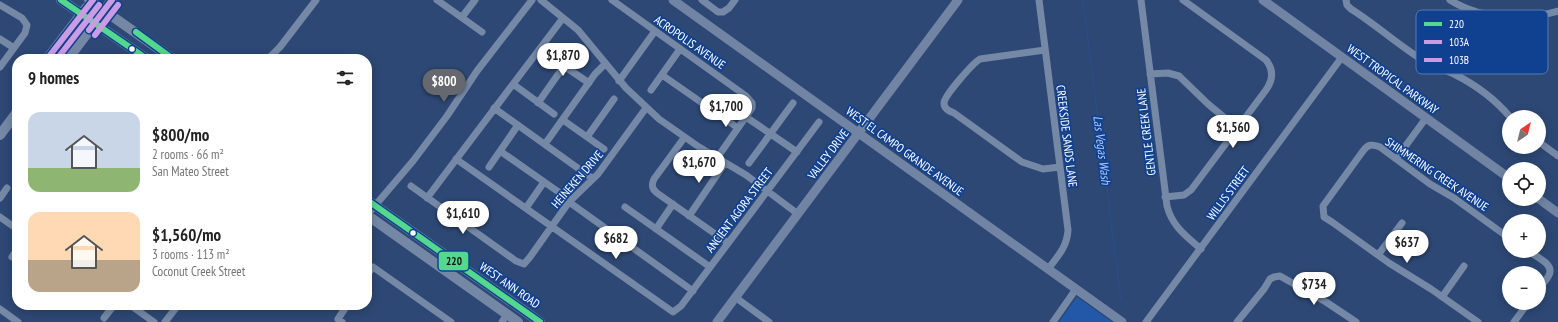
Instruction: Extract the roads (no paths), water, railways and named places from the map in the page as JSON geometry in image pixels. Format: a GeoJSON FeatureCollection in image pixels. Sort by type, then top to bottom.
{"type":"FeatureCollection","features":[{"type":"Feature","properties":{"kind":"main road"},"geometry":{"type":"LineString","coordinates":[[61,0],[141,54]]}},
{"type":"Feature","properties":{"kind":"main road"},"geometry":{"type":"LineString","coordinates":[[51,54],[83,14],[91,0],[166,54]]}},
{"type":"Feature","properties":{"kind":"main road"},"geometry":{"type":"LineString","coordinates":[[72,54],[112,0]]}},
{"type":"Feature","properties":{"kind":"main road"},"geometry":{"type":"LineString","coordinates":[[0,135],[12,119]]}},
{"type":"Feature","properties":{"kind":"main road","name":"WEST ANN ROAD"},"geometry":{"type":"LineString","coordinates":[[372,203],[540,322]]}},
{"type":"Feature","properties":{"kind":"main road","name":"WEST ANN ROAD"},"geometry":{"type":"LineString","coordinates":[[372,219],[505,318],[518,322]]}},
{"type":"Feature","properties":{"kind":"main road"},"geometry":{"type":"LineString","coordinates":[[491,286],[499,298],[505,318],[514,312],[529,322]]}},
{"type":"Feature","properties":{"kind":"street"},"geometry":{"type":"LineString","coordinates":[[276,54],[316,0]]}},
{"type":"Feature","properties":{"kind":"street"},"geometry":{"type":"LineString","coordinates":[[437,0],[482,32]]}},
{"type":"Feature","properties":{"kind":"street"},"geometry":{"type":"LineString","coordinates":[[462,18],[475,0]]}},
{"type":"Feature","properties":{"kind":"street"},"geometry":{"type":"LineString","coordinates":[[372,201],[413,161],[447,116],[477,71],[532,0]]}},
{"type":"Feature","properties":{"kind":"street"},"geometry":{"type":"LineString","coordinates":[[541,0],[564,18],[585,38],[619,81],[646,108],[684,138],[746,175],[798,214]]}},
{"type":"Feature","properties":{"kind":"street","name":"ACROPOLIS AVENUE"},"geometry":{"type":"LineString","coordinates":[[612,0],[751,100],[752,105],[746,117]]}},
{"type":"Feature","properties":{"kind":"street","name":"WEST EL CAMPO GRANDE AVENUE"},"geometry":{"type":"LineString","coordinates":[[673,0],[1122,322]]}},
{"type":"Feature","properties":{"kind":"street"},"geometry":{"type":"LineString","coordinates":[[702,0],[718,12],[723,12],[729,8],[735,0]]}},
{"type":"Feature","properties":{"kind":"street","name":"VALLEY DRIVE"},"geometry":{"type":"LineString","coordinates":[[717,322],[958,0]]}},
{"type":"Feature","properties":{"kind":"street","name":"CREEKSIDE SANDS LANE"},"geometry":{"type":"LineString","coordinates":[[1039,0],[1068,236],[1064,249],[1048,269]]}},
{"type":"Feature","properties":{"kind":"street","name":"GENTLE CREEK LANE"},"geometry":{"type":"LineString","coordinates":[[1141,0],[1165,197],[1169,215],[1173,223],[1183,234],[1201,249]]}},
{"type":"Feature","properties":{"kind":"street"},"geometry":{"type":"LineString","coordinates":[[1165,197],[1184,195],[1191,190],[1271,81],[1271,72],[1266,60],[1183,0]]}},
{"type":"Feature","properties":{"kind":"street","name":"WEST TROPICAL PARKWAY"},"geometry":{"type":"LineString","coordinates":[[1264,0],[1502,173]]}},
{"type":"Feature","properties":{"kind":"street"},"geometry":{"type":"LineString","coordinates":[[1450,0],[1474,10]]}},
{"type":"Feature","properties":{"kind":"street"},"geometry":{"type":"LineString","coordinates":[[1346,1],[1351,9],[1416,56]]}},
{"type":"Feature","properties":{"kind":"street"},"geometry":{"type":"LineString","coordinates":[[0,5],[22,18],[27,24],[25,33],[0,67]]}},
{"type":"Feature","properties":{"kind":"street"},"geometry":{"type":"LineString","coordinates":[[1548,13],[1558,11]]}},
{"type":"Feature","properties":{"kind":"street"},"geometry":{"type":"LineString","coordinates":[[411,186],[427,198],[564,18]]}},
{"type":"Feature","properties":{"kind":"street"},"geometry":{"type":"LineString","coordinates":[[619,81],[655,31]]}},
{"type":"Feature","properties":{"kind":"street"},"geometry":{"type":"LineString","coordinates":[[0,39],[14,48]]}},
{"type":"Feature","properties":{"kind":"street"},"geometry":{"type":"LineString","coordinates":[[273,54],[280,47]]}},
{"type":"Feature","properties":{"kind":"street"},"geometry":{"type":"LineString","coordinates":[[651,90],[680,49]]}},
{"type":"Feature","properties":{"kind":"street"},"geometry":{"type":"LineString","coordinates":[[1045,50],[980,59],[974,62],[946,95],[944,107],[1022,162],[1043,169],[1060,167]]}},
{"type":"Feature","properties":{"kind":"street"},"geometry":{"type":"LineString","coordinates":[[548,55],[589,83]]}},
{"type":"Feature","properties":{"kind":"street","name":"WILLIS STREET"},"geometry":{"type":"LineString","coordinates":[[1146,322],[1342,57]]}},
{"type":"Feature","properties":{"kind":"street"},"geometry":{"type":"LineString","coordinates":[[545,144],[589,83],[605,64]]}},
{"type":"Feature","properties":{"kind":"street"},"geometry":{"type":"LineString","coordinates":[[538,103],[564,66]]}},
{"type":"Feature","properties":{"kind":"street"},"geometry":{"type":"LineString","coordinates":[[1150,74],[1164,73],[1179,76],[1208,104],[1237,128]]}},
{"type":"Feature","properties":{"kind":"street"},"geometry":{"type":"LineString","coordinates":[[1452,74],[1483,91],[1503,110]]}},
{"type":"Feature","properties":{"kind":"street"},"geometry":{"type":"LineString","coordinates":[[662,75],[738,128]]}},
{"type":"Feature","properties":{"kind":"street"},"geometry":{"type":"LineString","coordinates":[[513,84],[554,114]]}},
{"type":"Feature","properties":{"kind":"street"},"geometry":{"type":"LineString","coordinates":[[587,137],[614,99]]}},
{"type":"Feature","properties":{"kind":"street"},"geometry":{"type":"LineString","coordinates":[[749,163],[793,103]]}},
{"type":"Feature","properties":{"kind":"street"},"geometry":{"type":"LineString","coordinates":[[494,108],[594,179]]}},
{"type":"Feature","properties":{"kind":"street","name":"HEINEKEN DRIVE"},"geometry":{"type":"LineString","coordinates":[[427,198],[516,261],[524,264],[569,202],[594,179],[646,108]]}},
{"type":"Feature","properties":{"kind":"street"},"geometry":{"type":"LineString","coordinates":[[717,158],[746,117],[797,152]]}},
{"type":"Feature","properties":{"kind":"street"},"geometry":{"type":"LineString","coordinates":[[1396,159],[1426,118]]}},
{"type":"Feature","properties":{"kind":"street"},"geometry":{"type":"LineString","coordinates":[[563,120],[604,149]]}},
{"type":"Feature","properties":{"kind":"street","name":"ANCIENT AGORA STREET"},"geometry":{"type":"LineString","coordinates":[[552,226],[673,312],[677,310],[693,290],[819,122]]}},
{"type":"Feature","properties":{"kind":"street"},"geometry":{"type":"LineString","coordinates":[[489,167],[518,125]]}},
{"type":"Feature","properties":{"kind":"street"},"geometry":{"type":"LineString","coordinates":[[684,138],[654,179],[652,185],[653,188],[657,193],[728,243]]}},
{"type":"Feature","properties":{"kind":"street","name":"SHIMMERING CREEK AVENUE"},"geometry":{"type":"LineString","coordinates":[[1378,255],[1327,220],[1323,213],[1323,206],[1363,151],[1368,146],[1372,145],[1380,147],[1430,184],[1454,198],[1502,233]]}},
{"type":"Feature","properties":{"kind":"street"},"geometry":{"type":"LineString","coordinates":[[1546,147],[1558,156]]}},
{"type":"Feature","properties":{"kind":"street"},"geometry":{"type":"LineString","coordinates":[[500,151],[560,194]]}},
{"type":"Feature","properties":{"kind":"street"},"geometry":{"type":"LineString","coordinates":[[456,159],[552,226]]}},
{"type":"Feature","properties":{"kind":"street"},"geometry":{"type":"LineString","coordinates":[[689,216],[725,163]]}},
{"type":"Feature","properties":{"kind":"street"},"geometry":{"type":"LineString","coordinates":[[526,208],[544,182]]}},
{"type":"Feature","properties":{"kind":"street"},"geometry":{"type":"LineString","coordinates":[[0,198],[7,188]]}},
{"type":"Feature","properties":{"kind":"street"},"geometry":{"type":"LineString","coordinates":[[569,202],[693,290]]}},
{"type":"Feature","properties":{"kind":"street"},"geometry":{"type":"LineString","coordinates":[[656,229],[673,204]]}},
{"type":"Feature","properties":{"kind":"street"},"geometry":{"type":"LineString","coordinates":[[1546,205],[1558,213]]}},
{"type":"Feature","properties":{"kind":"street"},"geometry":{"type":"LineString","coordinates":[[625,207],[710,267]]}},
{"type":"Feature","properties":{"kind":"street"},"geometry":{"type":"LineString","coordinates":[[0,217],[12,225]]}},
{"type":"Feature","properties":{"kind":"street"},"geometry":{"type":"LineString","coordinates":[[1402,223],[1378,255],[1478,322]]}},
{"type":"Feature","properties":{"kind":"street"},"geometry":{"type":"LineString","coordinates":[[1538,258],[1547,264],[1550,270],[1549,277],[1546,280]]}},
{"type":"Feature","properties":{"kind":"street"},"geometry":{"type":"LineString","coordinates":[[1442,297],[1464,266]]}},
{"type":"Feature","properties":{"kind":"street"},"geometry":{"type":"LineString","coordinates":[[372,268],[373,267],[451,322]]}},
{"type":"Feature","properties":{"kind":"street"},"geometry":{"type":"LineString","coordinates":[[1237,322],[1264,289],[1270,279],[1277,276],[1284,277],[1340,310],[1356,322]]}},
{"type":"Feature","properties":{"kind":"street"},"geometry":{"type":"LineString","coordinates":[[1053,322],[1076,289]]}},
{"type":"Feature","properties":{"kind":"street"},"geometry":{"type":"LineString","coordinates":[[735,297],[769,322]]}},
{"type":"Feature","properties":{"kind":"street"},"geometry":{"type":"LineString","coordinates":[[0,309],[18,322]]}},
{"type":"Feature","properties":{"kind":"street"},"geometry":{"type":"LineString","coordinates":[[104,318],[110,310]]}},
{"type":"Feature","properties":{"kind":"street"},"geometry":{"type":"LineString","coordinates":[[137,310],[153,322]]}},
{"type":"Feature","properties":{"kind":"street"},"geometry":{"type":"LineString","coordinates":[[165,322],[174,310]]}},
{"type":"Feature","properties":{"kind":"street"},"geometry":{"type":"LineString","coordinates":[[340,320],[345,310]]}},
{"type":"Feature","properties":{"kind":"street"},"geometry":{"type":"LineString","coordinates":[[1514,322],[1523,310]]}},
{"type":"Feature","properties":{"kind":"waterway","name":"Las Vegas Wash"},"geometry":{"type":"LineString","coordinates":[[1083,0],[1121,300]]}}]}
